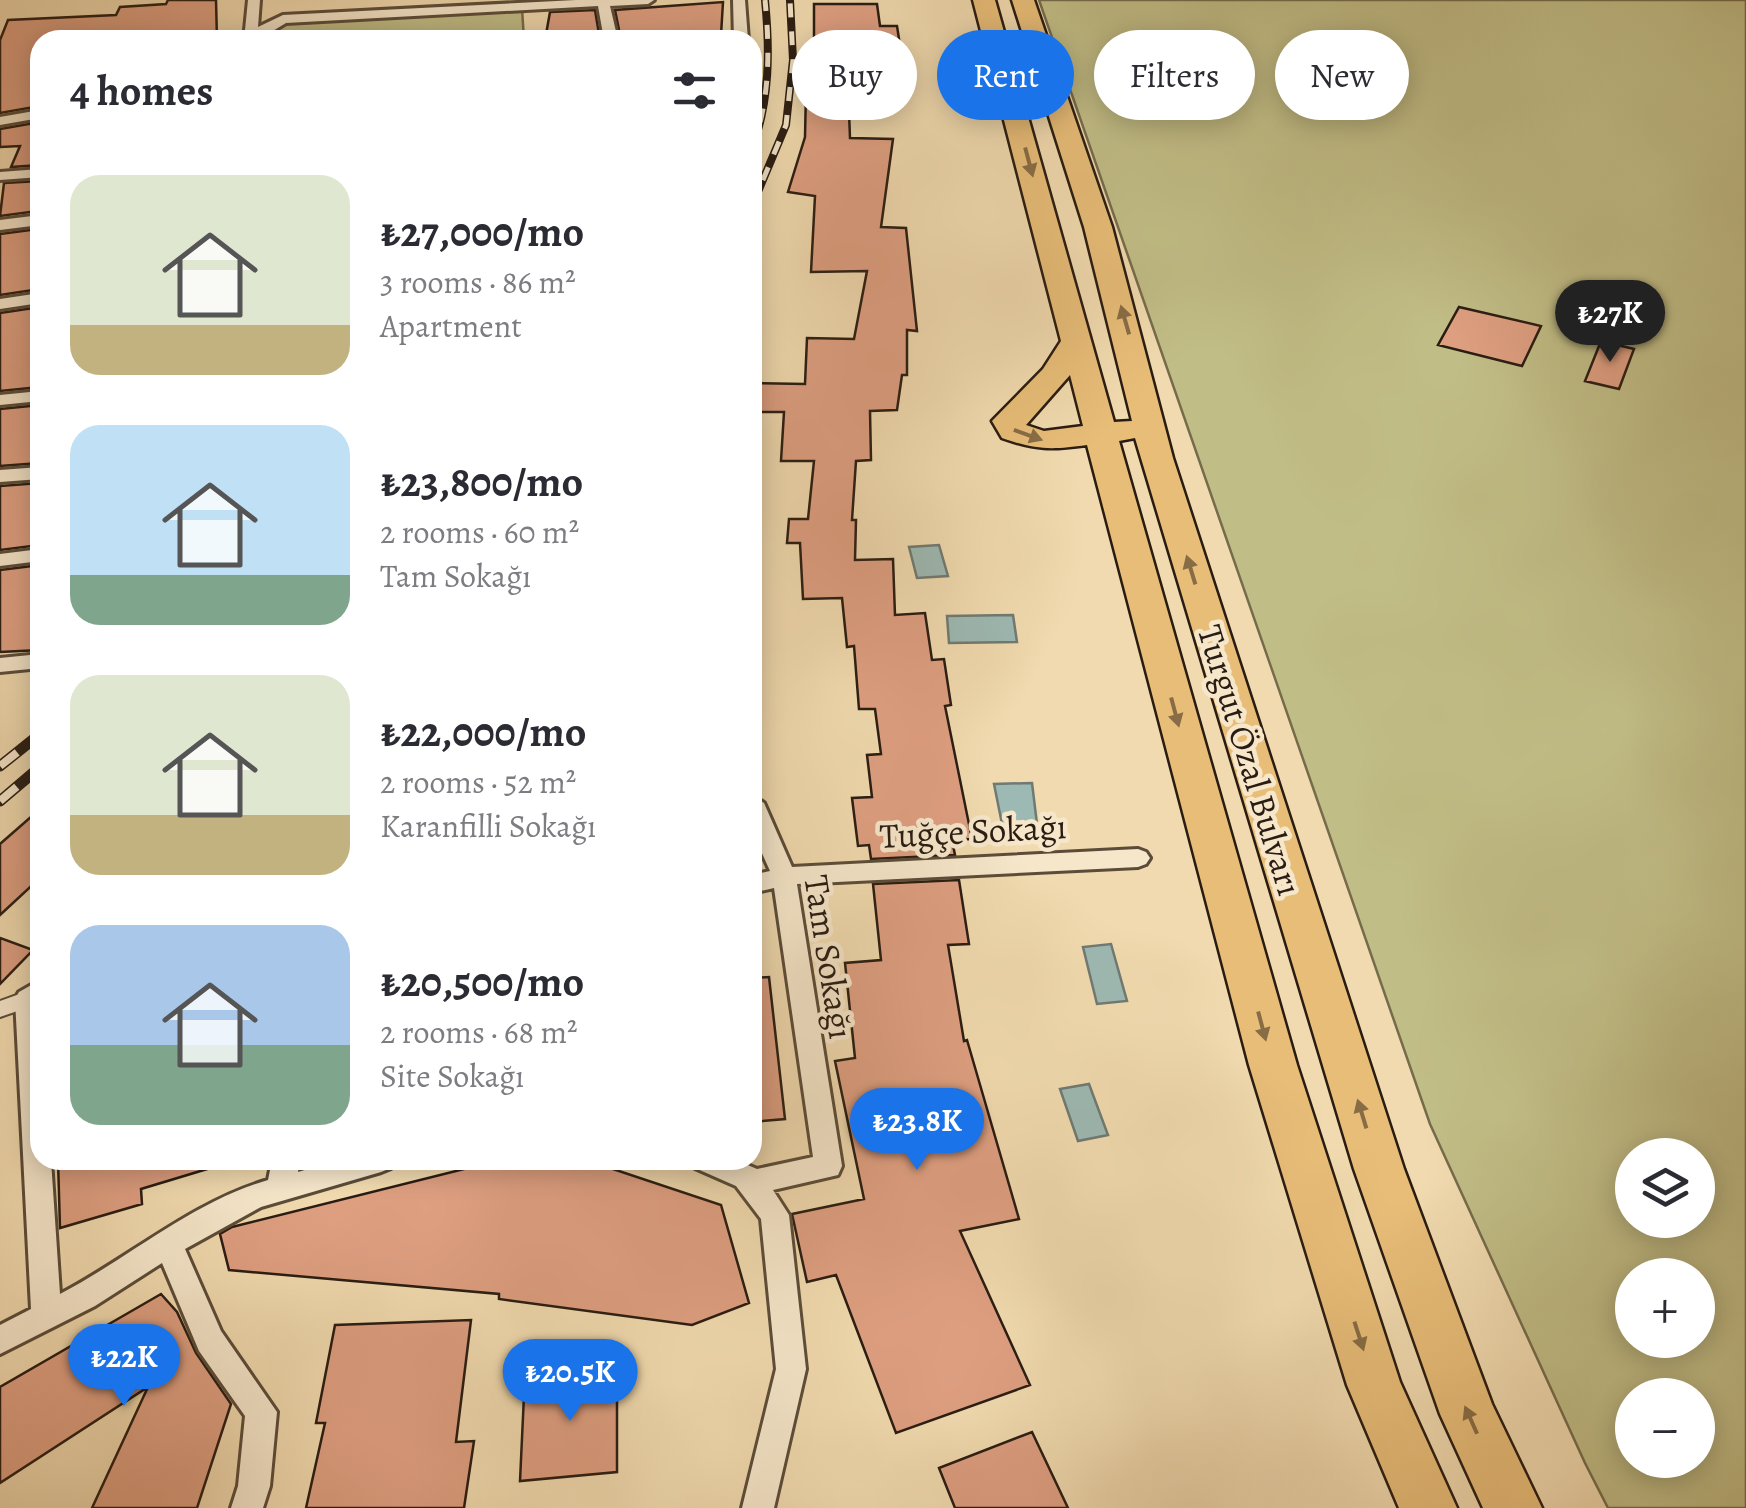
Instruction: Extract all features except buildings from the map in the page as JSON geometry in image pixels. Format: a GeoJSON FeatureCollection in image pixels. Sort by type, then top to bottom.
{"type":"FeatureCollection","features":[{"type":"Feature","properties":{"kind":"highway","name":"Turgut Özal Bulvarı"},"geometry":{"type":"LineString","coordinates":[[984,0],[1077,340],[1105,460],[1272,1065],[1374,1386],[1428,1508]]}},
{"type":"Feature","properties":{"kind":"highway","name":"Turgut Özal Bulvarı"},"geometry":{"type":"LineString","coordinates":[[1024,0],[1082,172],[1135,355],[1156,458],[1379,1169],[1468,1414],[1513,1508]]}},
{"type":"Feature","properties":{"kind":"highway"},"geometry":{"type":"LineString","coordinates":[[1077,340],[1054,375],[1008,421],[1013,431],[1041,441],[1102,436],[1136,427],[1148,415]]}},
{"type":"Feature","properties":{"kind":"street"},"geometry":{"type":"LineString","coordinates":[[251,30],[254,0]]}},
{"type":"Feature","properties":{"kind":"street"},"geometry":{"type":"LineString","coordinates":[[346,15],[354,0]]}},
{"type":"Feature","properties":{"kind":"street"},"geometry":{"type":"LineString","coordinates":[[265,30],[283,19],[648,0]]}},
{"type":"Feature","properties":{"kind":"street"},"geometry":{"type":"LineString","coordinates":[[738,0],[740,30]]}},
{"type":"Feature","properties":{"kind":"street"},"geometry":{"type":"LineString","coordinates":[[603,2],[609,30]]}},
{"type":"Feature","properties":{"kind":"street"},"geometry":{"type":"LineString","coordinates":[[0,121],[30,116]]}},
{"type":"Feature","properties":{"kind":"street"},"geometry":{"type":"LineString","coordinates":[[0,176],[30,174]]}},
{"type":"Feature","properties":{"kind":"street"},"geometry":{"type":"LineString","coordinates":[[0,226],[30,222]]}},
{"type":"Feature","properties":{"kind":"street"},"geometry":{"type":"LineString","coordinates":[[0,304],[30,300]]}},
{"type":"Feature","properties":{"kind":"street"},"geometry":{"type":"LineString","coordinates":[[0,400],[30,397]]}},
{"type":"Feature","properties":{"kind":"street"},"geometry":{"type":"LineString","coordinates":[[0,476],[30,474]]}},
{"type":"Feature","properties":{"kind":"street"},"geometry":{"type":"LineString","coordinates":[[0,560],[30,556]]}},
{"type":"Feature","properties":{"kind":"street"},"geometry":{"type":"LineString","coordinates":[[0,664],[30,662]]}},
{"type":"Feature","properties":{"kind":"street","name":"Tam Sokağı"},"geometry":{"type":"LineString","coordinates":[[750,1183],[828,1166],[784,876],[762,826]]}},
{"type":"Feature","properties":{"kind":"street","name":"Tuğçe Sokağı"},"geometry":{"type":"LineString","coordinates":[[762,882],[784,876],[1138,858]]}},
{"type":"Feature","properties":{"kind":"street"},"geometry":{"type":"LineString","coordinates":[[0,1009],[30,997]]}},
{"type":"Feature","properties":{"kind":"street"},"geometry":{"type":"LineString","coordinates":[[41,1170],[46,1316]]}},
{"type":"Feature","properties":{"kind":"street"},"geometry":{"type":"LineString","coordinates":[[729,1170],[746,1177],[775,1215],[791,1369],[758,1508]]}},
{"type":"Feature","properties":{"kind":"street"},"geometry":{"type":"LineString","coordinates":[[0,1340],[283,1173]]}},
{"type":"Feature","properties":{"kind":"street"},"geometry":{"type":"LineString","coordinates":[[168,1243],[210,1341],[261,1412],[254,1486],[247,1508]]}},
{"type":"Feature","properties":{"kind":"shaded area"},"geometry":{"type":"Polygon","coordinates":[[[1039,0],[1746,0],[1746,1508],[1608,1508],[1430,1124],[1074,101],[1074,30],[1049,30],[1039,0]]]}},
{"type":"Feature","properties":{"kind":"shaded area"},"geometry":{"type":"Polygon","coordinates":[[[522,8],[523,30],[279,30],[280,23],[522,8]]]}},
{"type":"Feature","properties":{"kind":"water"},"geometry":{"type":"Polygon","coordinates":[[[939,545],[948,576],[917,578],[909,547],[939,545]]]}},
{"type":"Feature","properties":{"kind":"water"},"geometry":{"type":"Polygon","coordinates":[[[1013,615],[1017,642],[949,643],[947,616],[1013,615]]]}},
{"type":"Feature","properties":{"kind":"water"},"geometry":{"type":"Polygon","coordinates":[[[1032,783],[1038,832],[1004,834],[994,784],[1032,783]]]}},
{"type":"Feature","properties":{"kind":"water"},"geometry":{"type":"Polygon","coordinates":[[[1111,944],[1127,1001],[1097,1004],[1083,947],[1111,944]]]}},
{"type":"Feature","properties":{"kind":"water"},"geometry":{"type":"Polygon","coordinates":[[[1089,1084],[1108,1135],[1078,1141],[1060,1089],[1089,1084]]]}},
{"type":"Feature","properties":{"kind":"railway"},"geometry":{"type":"LineString","coordinates":[[762,112],[768,38],[765,0]]}},
{"type":"Feature","properties":{"kind":"railway"},"geometry":{"type":"LineString","coordinates":[[762,182],[786,125],[793,60],[790,0]]}},
{"type":"Feature","properties":{"kind":"railway"},"geometry":{"type":"LineString","coordinates":[[0,766],[30,742]]}},
{"type":"Feature","properties":{"kind":"railway"},"geometry":{"type":"LineString","coordinates":[[0,801],[30,776]]}}]}
